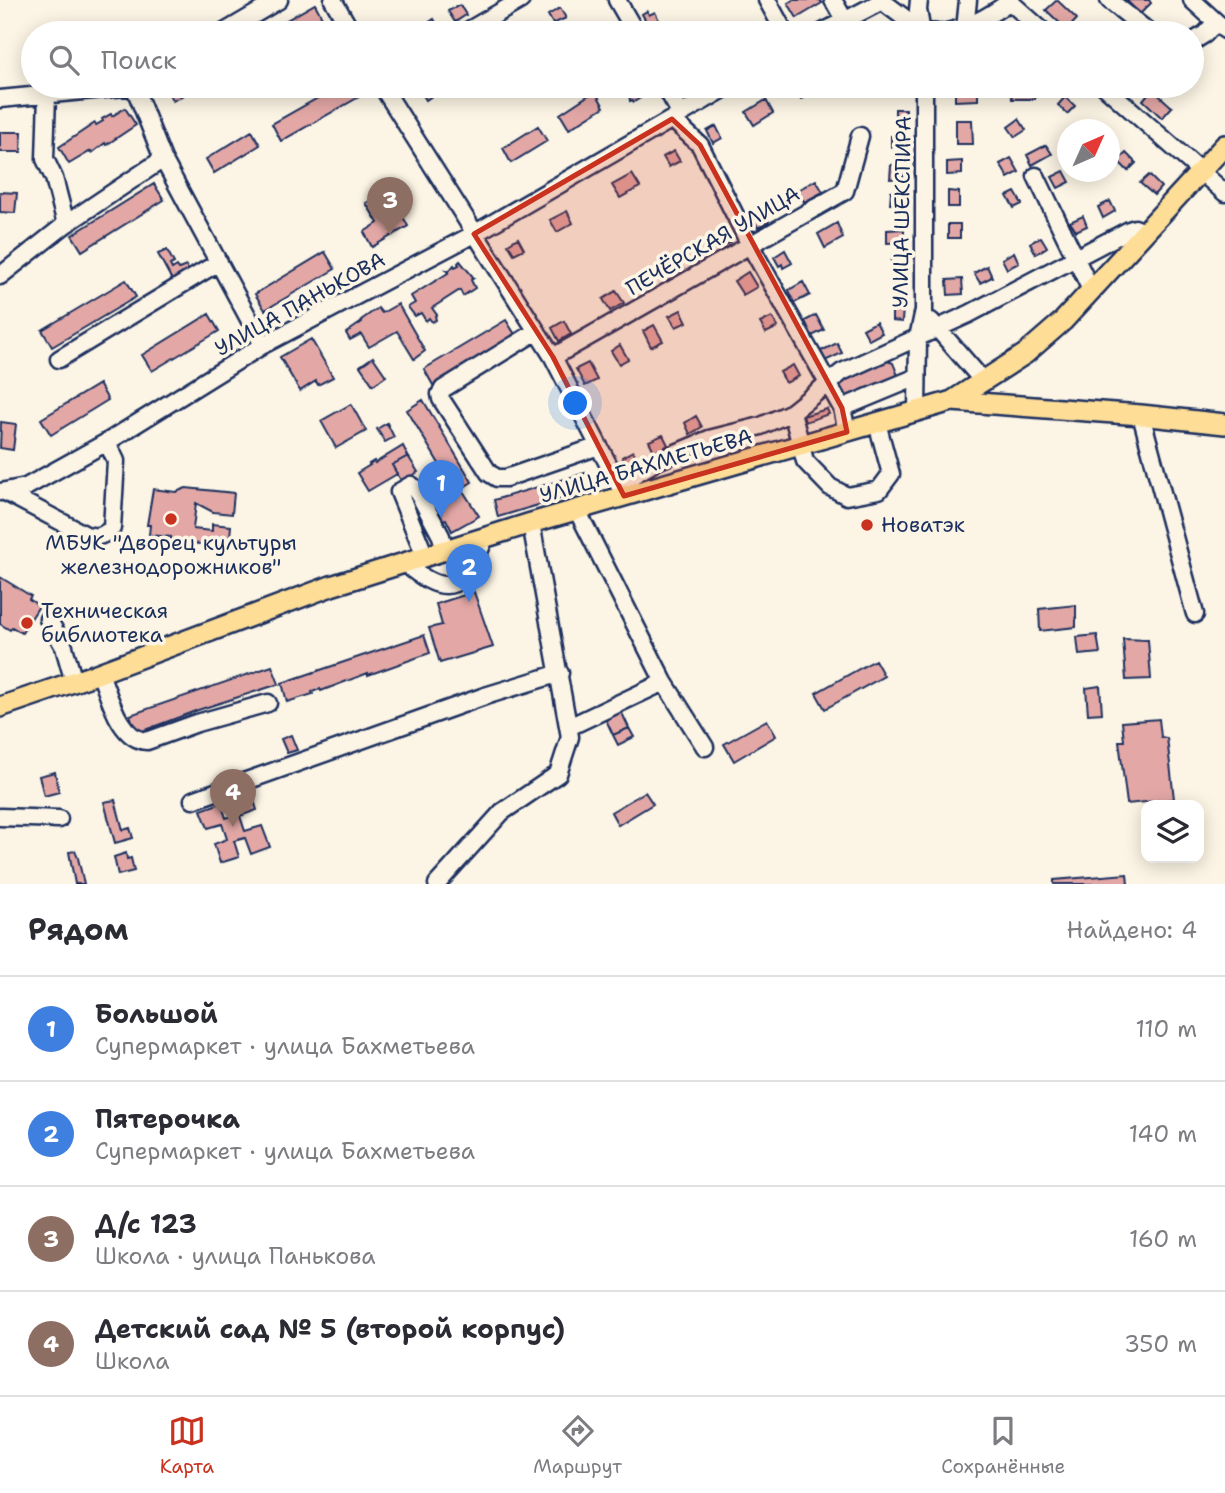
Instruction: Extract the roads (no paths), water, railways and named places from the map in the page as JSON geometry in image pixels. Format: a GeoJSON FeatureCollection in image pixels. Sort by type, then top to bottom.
{"type":"FeatureCollection","features":[{"type":"Feature","properties":{"kind":"main road","name":"УЛИЦА БАХМЕТЬЕВА"},"geometry":{"type":"LineString","coordinates":[[0,707],[100,673],[331,586],[577,510],[621,490],[696,475],[952,401],[1025,354],[1063,321],[1225,145]]}},
{"type":"Feature","properties":{"kind":"main road"},"geometry":{"type":"LineString","coordinates":[[952,401],[1225,424]]}},
{"type":"Feature","properties":{"kind":"street"},"geometry":{"type":"LineString","coordinates":[[243,21],[279,0]]}},
{"type":"Feature","properties":{"kind":"street"},"geometry":{"type":"LineString","coordinates":[[333,0],[345,21]]}},
{"type":"Feature","properties":{"kind":"street"},"geometry":{"type":"LineString","coordinates":[[485,21],[521,0]]}},
{"type":"Feature","properties":{"kind":"street"},"geometry":{"type":"LineString","coordinates":[[617,0],[629,21]]}},
{"type":"Feature","properties":{"kind":"street"},"geometry":{"type":"LineString","coordinates":[[767,0],[778,21]]}},
{"type":"Feature","properties":{"kind":"street"},"geometry":{"type":"LineString","coordinates":[[833,0],[845,21],[883,0],[912,21]]}},
{"type":"Feature","properties":{"kind":"street"},"geometry":{"type":"LineString","coordinates":[[919,0],[918,10],[922,21]]}},
{"type":"Feature","properties":{"kind":"street"},"geometry":{"type":"LineString","coordinates":[[966,21],[968,0]]}},
{"type":"Feature","properties":{"kind":"street"},"geometry":{"type":"LineString","coordinates":[[1110,0],[1135,21]]}},
{"type":"Feature","properties":{"kind":"street"},"geometry":{"type":"LineString","coordinates":[[1192,0],[1221,26],[1204,35]]}},
{"type":"Feature","properties":{"kind":"street"},"geometry":{"type":"LineString","coordinates":[[981,21],[1009,1],[1032,21]]}},
{"type":"Feature","properties":{"kind":"street"},"geometry":{"type":"LineString","coordinates":[[0,99],[21,97]]}},
{"type":"Feature","properties":{"kind":"street"},"geometry":{"type":"LineString","coordinates":[[47,98],[45,159],[54,178],[66,224]]}},
{"type":"Feature","properties":{"kind":"street"},"geometry":{"type":"LineString","coordinates":[[139,98],[163,159],[263,345]]}},
{"type":"Feature","properties":{"kind":"street"},"geometry":{"type":"LineString","coordinates":[[389,98],[553,356],[621,490],[657,461],[726,434],[761,426],[792,412],[842,372],[918,338],[1129,230],[1135,228],[1144,232]]}},
{"type":"Feature","properties":{"kind":"street"},"geometry":{"type":"LineString","coordinates":[[669,98],[676,116],[700,145],[750,244],[828,381],[842,408],[847,432]]}},
{"type":"Feature","properties":{"kind":"street","name":"УЛИЦА ПАНЬКОВА"},"geometry":{"type":"LineString","coordinates":[[3,492],[26,487],[107,442],[263,345],[474,234],[708,98]]}},
{"type":"Feature","properties":{"kind":"street","name":"УЛИЦА ШЕКСПИРА"},"geometry":{"type":"LineString","coordinates":[[917,411],[918,338],[924,310],[924,98]]}},
{"type":"Feature","properties":{"kind":"street"},"geometry":{"type":"LineString","coordinates":[[1117,98],[1225,193]]}},
{"type":"Feature","properties":{"kind":"street","name":"ПЕЧЁРСКАЯ УЛИЦА"},"geometry":{"type":"LineString","coordinates":[[553,356],[845,191],[860,136]]}},
{"type":"Feature","properties":{"kind":"street"},"geometry":{"type":"LineString","coordinates":[[0,276],[66,224],[163,159]]}},
{"type":"Feature","properties":{"kind":"street"},"geometry":{"type":"LineString","coordinates":[[1036,176],[1091,290]]}},
{"type":"Feature","properties":{"kind":"street"},"geometry":{"type":"LineString","coordinates":[[59,359],[219,262]]}},
{"type":"Feature","properties":{"kind":"street"},"geometry":{"type":"LineString","coordinates":[[924,310],[936,329],[984,382]]}},
{"type":"Feature","properties":{"kind":"street"},"geometry":{"type":"LineString","coordinates":[[537,331],[443,389],[441,399],[489,473],[497,478],[506,478],[599,446]]}},
{"type":"Feature","properties":{"kind":"street"},"geometry":{"type":"LineString","coordinates":[[842,408],[917,377]]}},
{"type":"Feature","properties":{"kind":"street"},"geometry":{"type":"LineString","coordinates":[[792,412],[804,461],[830,487],[847,496],[879,490],[891,474],[877,423]]}},
{"type":"Feature","properties":{"kind":"street"},"geometry":{"type":"LineString","coordinates":[[1141,415],[1195,614]]}},
{"type":"Feature","properties":{"kind":"street"},"geometry":{"type":"LineString","coordinates":[[3,492],[86,536],[105,534],[112,528],[116,461],[107,442]]}},
{"type":"Feature","properties":{"kind":"street"},"geometry":{"type":"LineString","coordinates":[[690,448],[696,475]]}},
{"type":"Feature","properties":{"kind":"street"},"geometry":{"type":"LineString","coordinates":[[425,556],[399,492],[411,485],[423,500],[445,550]]}},
{"type":"Feature","properties":{"kind":"street"},"geometry":{"type":"LineString","coordinates":[[577,510],[664,682],[705,747]]}},
{"type":"Feature","properties":{"kind":"street"},"geometry":{"type":"LineString","coordinates":[[437,884],[502,812],[558,774],[570,737],[531,523]]}},
{"type":"Feature","properties":{"kind":"street"},"geometry":{"type":"LineString","coordinates":[[405,563],[437,586],[451,584],[463,578],[472,568],[485,537]]}},
{"type":"Feature","properties":{"kind":"street"},"geometry":{"type":"LineString","coordinates":[[48,619],[64,647],[74,682]]}},
{"type":"Feature","properties":{"kind":"street"},"geometry":{"type":"LineString","coordinates":[[100,673],[124,727],[139,741],[147,741],[197,723],[268,703]]}},
{"type":"Feature","properties":{"kind":"street"},"geometry":{"type":"LineString","coordinates":[[193,800],[485,696],[560,673]]}},
{"type":"Feature","properties":{"kind":"street"},"geometry":{"type":"LineString","coordinates":[[569,727],[664,682]]}},
{"type":"Feature","properties":{"kind":"street"},"geometry":{"type":"LineString","coordinates":[[0,817],[59,819]]}},
{"type":"Feature","properties":{"kind":"place","name":"Д/с 123"},"geometry":{"type":"Point","coordinates":[390,235]}},
{"type":"Feature","properties":{"kind":"place","name":"Большой"},"geometry":{"type":"Point","coordinates":[441,518]}},
{"type":"Feature","properties":{"kind":"place","name":"МБУК \"Дворец культуры железнодорожников\""},"geometry":{"type":"Point","coordinates":[171,519]}},
{"type":"Feature","properties":{"kind":"place","name":"Новатэк"},"geometry":{"type":"Point","coordinates":[867,525]}},
{"type":"Feature","properties":{"kind":"place","name":"Пятерочка"},"geometry":{"type":"Point","coordinates":[469,602]}},
{"type":"Feature","properties":{"kind":"place","name":"Техническая библиотека"},"geometry":{"type":"Point","coordinates":[27,623]}},
{"type":"Feature","properties":{"kind":"place","name":"Детский сад № 5 (второй корпус)"},"geometry":{"type":"Point","coordinates":[233,827]}}]}
